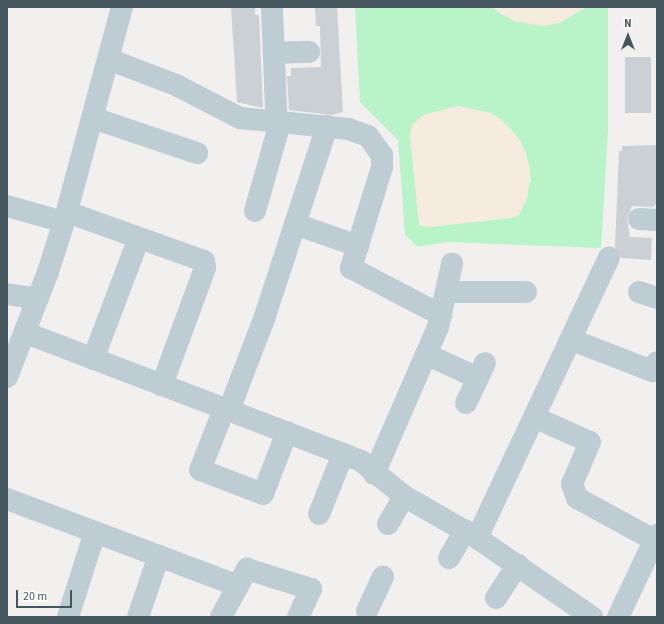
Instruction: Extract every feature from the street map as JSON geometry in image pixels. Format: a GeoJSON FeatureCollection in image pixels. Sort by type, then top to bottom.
{"type":"FeatureCollection","features":[{"type":"Feature","properties":{"kind":"street"},"geometry":{"type":"LineString","coordinates":[[7,377],[26,333],[66,217],[122,7]]}},
{"type":"Feature","properties":{"kind":"street"},"geometry":{"type":"LineString","coordinates":[[255,211],[278,123],[272,7]]}},
{"type":"Feature","properties":{"kind":"street"},"geometry":{"type":"LineString","coordinates":[[274,53],[309,52]]}},
{"type":"Feature","properties":{"kind":"street"},"geometry":{"type":"LineString","coordinates":[[108,59],[176,84],[240,118],[278,123],[327,126],[348,129],[368,136],[382,155],[382,167],[351,268],[441,315]]}},
{"type":"Feature","properties":{"kind":"street"},"geometry":{"type":"LineString","coordinates":[[93,118],[197,153]]}},
{"type":"Feature","properties":{"kind":"street"},"geometry":{"type":"LineString","coordinates":[[286,432],[263,494],[200,470],[223,412],[227,410],[264,319],[327,126]]}},
{"type":"Feature","properties":{"kind":"street"},"geometry":{"type":"LineString","coordinates":[[7,206],[66,217],[139,238],[204,261],[205,268],[162,385]]}},
{"type":"Feature","properties":{"kind":"street"},"geometry":{"type":"LineString","coordinates":[[295,224],[358,246]]}},
{"type":"Feature","properties":{"kind":"street"},"geometry":{"type":"LineString","coordinates":[[93,359],[139,238]]}},
{"type":"Feature","properties":{"kind":"street"},"geometry":{"type":"LineString","coordinates":[[449,558],[471,534],[536,418],[609,258]]}},
{"type":"Feature","properties":{"kind":"street"},"geometry":{"type":"LineString","coordinates":[[374,474],[426,354],[441,315],[452,264]]}},
{"type":"Feature","properties":{"kind":"street"},"geometry":{"type":"LineString","coordinates":[[446,292],[526,292]]}},
{"type":"Feature","properties":{"kind":"street"},"geometry":{"type":"LineString","coordinates":[[7,294],[38,299]]}},
{"type":"Feature","properties":{"kind":"street"},"geometry":{"type":"LineString","coordinates":[[26,333],[361,461],[374,474],[404,496],[471,534],[518,564],[592,617]]}},
{"type":"Feature","properties":{"kind":"street"},"geometry":{"type":"LineString","coordinates":[[572,340],[652,371],[657,362]]}},
{"type":"Feature","properties":{"kind":"street"},"geometry":{"type":"LineString","coordinates":[[426,354],[481,370],[466,403]]}},
{"type":"Feature","properties":{"kind":"street"},"geometry":{"type":"LineString","coordinates":[[536,418],[590,442],[572,484],[577,498],[656,538],[622,615]]}},
{"type":"Feature","properties":{"kind":"street"},"geometry":{"type":"LineString","coordinates":[[319,514],[343,454]]}},
{"type":"Feature","properties":{"kind":"street"},"geometry":{"type":"LineString","coordinates":[[388,524],[404,496]]}},
{"type":"Feature","properties":{"kind":"street"},"geometry":{"type":"LineString","coordinates":[[7,499],[238,586]]}},
{"type":"Feature","properties":{"kind":"street"},"geometry":{"type":"LineString","coordinates":[[68,617],[95,532]]}},
{"type":"Feature","properties":{"kind":"street"},"geometry":{"type":"LineString","coordinates":[[138,617],[159,555]]}},
{"type":"Feature","properties":{"kind":"street"},"geometry":{"type":"LineString","coordinates":[[496,598],[518,564]]}},
{"type":"Feature","properties":{"kind":"street"},"geometry":{"type":"LineString","coordinates":[[221,617],[247,569],[311,589],[298,617]]}},
{"type":"Feature","properties":{"kind":"street"},"geometry":{"type":"LineString","coordinates":[[369,615],[383,577]]}},
{"type":"Feature","properties":{"kind":"green space"},"geometry":{"type":"Polygon","coordinates":[[[355,7],[492,7],[502,15],[559,23],[586,7],[608,7],[608,131],[601,248],[446,242],[418,247],[405,235],[398,140],[360,102],[355,7]],[[459,106],[423,115],[419,225],[427,227],[500,219],[531,181],[526,153],[510,128],[490,113],[459,106]]]}},
{"type":"Feature","properties":{"kind":"sand"},"geometry":{"type":"Polygon","coordinates":[[[492,7],[586,7],[559,23],[542,26],[514,21],[492,7]]]}},
{"type":"Feature","properties":{"kind":"sand"},"geometry":{"type":"Polygon","coordinates":[[[459,106],[490,113],[502,120],[520,140],[530,167],[528,196],[519,215],[512,218],[427,227],[419,225],[410,137],[412,125],[423,115],[459,106]]]}},
{"type":"Feature","properties":{"kind":"building"},"geometry":{"type":"Polygon","coordinates":[[[231,7],[255,7],[255,15],[259,15],[263,108],[237,102],[231,7]]]}},
{"type":"Feature","properties":{"kind":"building"},"geometry":{"type":"Polygon","coordinates":[[[315,7],[337,7],[343,112],[332,115],[289,110],[287,76],[291,76],[291,68],[321,67],[320,26],[316,26],[315,7]]]}},
{"type":"Feature","properties":{"kind":"building"},"geometry":{"type":"Polygon","coordinates":[[[625,57],[651,57],[651,113],[625,113],[625,57]]]}},
{"type":"Feature","properties":{"kind":"building"},"geometry":{"type":"Polygon","coordinates":[[[657,145],[657,204],[652,207],[632,206],[627,219],[630,237],[652,238],[651,260],[621,258],[615,247],[619,151],[622,151],[622,146],[657,145]]]}}]}
